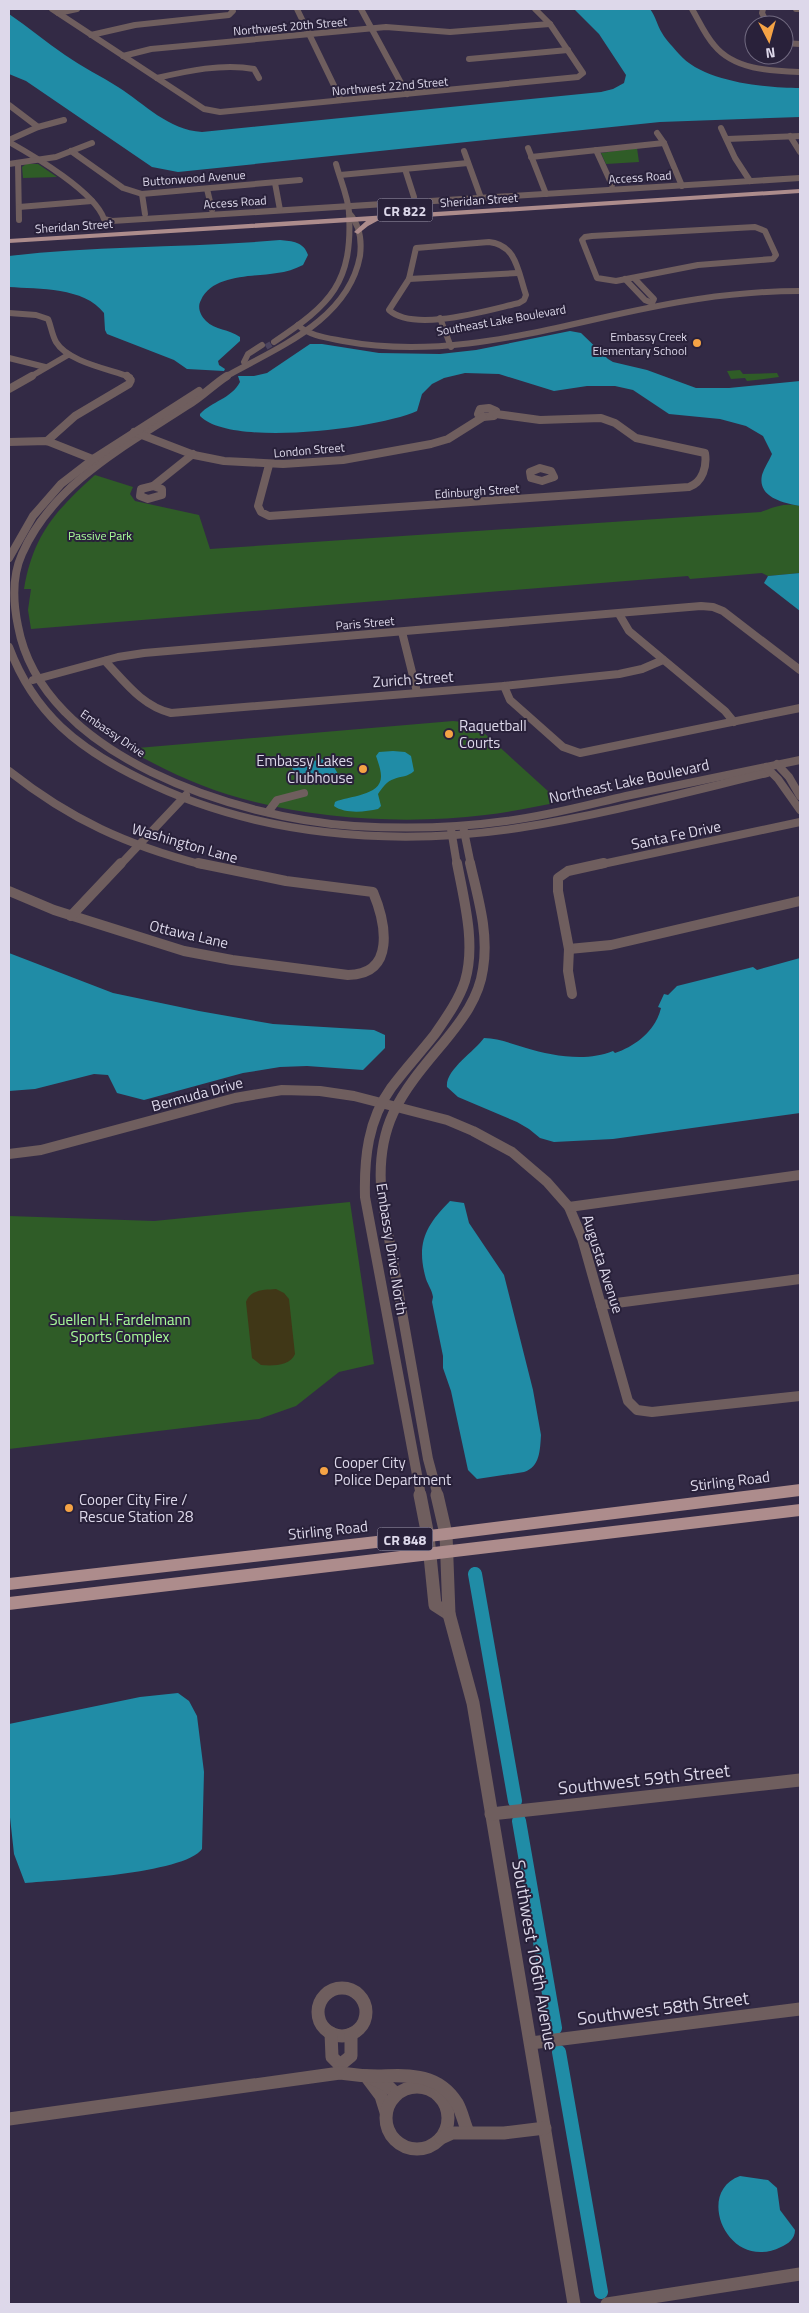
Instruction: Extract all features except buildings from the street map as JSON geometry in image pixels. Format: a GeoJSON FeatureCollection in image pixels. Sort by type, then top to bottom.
{"type":"FeatureCollection","features":[{"type":"Feature","properties":{"kind":"main road","name":"Sheridan Street"},"geometry":{"type":"LineString","coordinates":[[9,241],[316,222],[350,215],[379,218],[800,184]]}},
{"type":"Feature","properties":{"kind":"main road","name":"Sheridan Street"},"geometry":{"type":"LineString","coordinates":[[9,234],[213,215],[350,215],[619,199],[800,191]]}},
{"type":"Feature","properties":{"kind":"main road"},"geometry":{"type":"LineString","coordinates":[[358,232],[365,224],[379,218]]}},
{"type":"Feature","properties":{"kind":"main road"},"geometry":{"type":"LineString","coordinates":[[316,222],[340,225],[348,230]]}},
{"type":"Feature","properties":{"kind":"main road","name":"Stirling Road"},"geometry":{"type":"LineString","coordinates":[[9,1584],[446,1534],[800,1490]]}},
{"type":"Feature","properties":{"kind":"main road","name":"CR 848"},"geometry":{"type":"LineString","coordinates":[[9,1604],[800,1510]]}},
{"type":"Feature","properties":{"kind":"street"},"geometry":{"type":"LineString","coordinates":[[52,9],[156,78],[172,74],[241,67],[254,69],[259,78]]}},
{"type":"Feature","properties":{"kind":"street"},"geometry":{"type":"LineString","coordinates":[[58,13],[77,9]]}},
{"type":"Feature","properties":{"kind":"street"},"geometry":{"type":"LineString","coordinates":[[297,9],[341,100]]}},
{"type":"Feature","properties":{"kind":"street"},"geometry":{"type":"LineString","coordinates":[[362,9],[407,94]]}},
{"type":"Feature","properties":{"kind":"street"},"geometry":{"type":"LineString","coordinates":[[469,59],[568,50],[550,24],[535,9]]}},
{"type":"Feature","properties":{"kind":"street"},"geometry":{"type":"LineString","coordinates":[[692,9],[711,42],[720,52],[738,61],[758,67],[800,72]]}},
{"type":"Feature","properties":{"kind":"street"},"geometry":{"type":"LineString","coordinates":[[91,34],[135,25],[218,17],[229,15],[233,10]]}},
{"type":"Feature","properties":{"kind":"street","name":"Northwest 20th Street"},"geometry":{"type":"LineString","coordinates":[[123,56],[151,49],[372,29],[394,28],[450,32],[550,24]]}},
{"type":"Feature","properties":{"kind":"street","name":"Northwest 22nd Street"},"geometry":{"type":"LineString","coordinates":[[156,78],[204,109],[220,112],[578,78],[584,73],[568,50]]}},
{"type":"Feature","properties":{"kind":"street"},"geometry":{"type":"LineString","coordinates":[[9,105],[38,127]]}},
{"type":"Feature","properties":{"kind":"street"},"geometry":{"type":"LineString","coordinates":[[9,141],[38,127],[64,120]]}},
{"type":"Feature","properties":{"kind":"street"},"geometry":{"type":"LineString","coordinates":[[721,128],[735,158],[750,181]]}},
{"type":"Feature","properties":{"kind":"street"},"geometry":{"type":"LineString","coordinates":[[657,133],[664,143],[682,186]]}},
{"type":"Feature","properties":{"kind":"street"},"geometry":{"type":"LineString","coordinates":[[790,136],[800,152]]}},
{"type":"Feature","properties":{"kind":"street"},"geometry":{"type":"LineString","coordinates":[[727,139],[800,136]]}},
{"type":"Feature","properties":{"kind":"street"},"geometry":{"type":"LineString","coordinates":[[9,141],[92,201]]}},
{"type":"Feature","properties":{"kind":"street"},"geometry":{"type":"LineString","coordinates":[[9,164],[56,157],[92,143]]}},
{"type":"Feature","properties":{"kind":"street"},"geometry":{"type":"LineString","coordinates":[[531,157],[664,143]]}},
{"type":"Feature","properties":{"kind":"street"},"geometry":{"type":"LineString","coordinates":[[528,148],[546,194]]}},
{"type":"Feature","properties":{"kind":"street"},"geometry":{"type":"LineString","coordinates":[[596,150],[612,185]]}},
{"type":"Feature","properties":{"kind":"street","name":"Buttonwood Avenue"},"geometry":{"type":"LineString","coordinates":[[71,151],[123,188],[142,194],[300,180]]}},
{"type":"Feature","properties":{"kind":"street"},"geometry":{"type":"LineString","coordinates":[[464,151],[481,198]]}},
{"type":"Feature","properties":{"kind":"street"},"geometry":{"type":"LineString","coordinates":[[340,175],[468,163]]}},
{"type":"Feature","properties":{"kind":"street"},"geometry":{"type":"LineString","coordinates":[[18,164],[19,220]]}},
{"type":"Feature","properties":{"kind":"street"},"geometry":{"type":"LineString","coordinates":[[336,164],[350,215]]}},
{"type":"Feature","properties":{"kind":"street"},"geometry":{"type":"LineString","coordinates":[[404,169],[415,200]]}},
{"type":"Feature","properties":{"kind":"street","name":"Access Road"},"geometry":{"type":"LineString","coordinates":[[92,201],[99,207],[104,220],[108,221],[146,216],[213,215],[280,210],[350,215],[415,200],[481,198],[800,178]]}},
{"type":"Feature","properties":{"kind":"street"},"geometry":{"type":"LineString","coordinates":[[275,183],[280,210]]}},
{"type":"Feature","properties":{"kind":"street"},"geometry":{"type":"LineString","coordinates":[[207,189],[213,215]]}},
{"type":"Feature","properties":{"kind":"street"},"geometry":{"type":"LineString","coordinates":[[142,194],[146,216]]}},
{"type":"Feature","properties":{"kind":"street"},"geometry":{"type":"LineString","coordinates":[[19,207],[92,201]]}},
{"type":"Feature","properties":{"kind":"street","name":"Embassy Drive"},"geometry":{"type":"LineString","coordinates":[[9,558],[12,543],[45,499],[91,458],[176,404],[222,379],[266,345],[291,330],[314,312],[337,288],[346,267],[350,245],[348,230],[350,215]]}},
{"type":"Feature","properties":{"kind":"street","name":"Embassy Drive"},"geometry":{"type":"LineString","coordinates":[[234,371],[246,366],[307,329],[326,315],[348,288],[361,259],[361,243],[350,215]]}},
{"type":"Feature","properties":{"kind":"street"},"geometry":{"type":"LineString","coordinates":[[750,227],[759,228],[764,231],[776,255],[773,259],[698,265],[625,279],[609,281],[597,278],[582,240],[585,237],[750,227]]}},
{"type":"Feature","properties":{"kind":"street"},"geometry":{"type":"LineString","coordinates":[[500,242],[510,251],[518,273],[526,295],[524,300],[519,303],[443,318],[397,318],[389,310],[409,279],[416,248],[500,242]]}},
{"type":"Feature","properties":{"kind":"street"},"geometry":{"type":"LineString","coordinates":[[409,279],[518,273]]}},
{"type":"Feature","properties":{"kind":"street"},"geometry":{"type":"LineString","coordinates":[[625,279],[645,300],[654,305],[654,299],[633,278]]}},
{"type":"Feature","properties":{"kind":"street","name":"Southeast Lake Boulevard"},"geometry":{"type":"LineString","coordinates":[[307,329],[368,346],[416,348],[482,343],[732,289],[800,286]]}},
{"type":"Feature","properties":{"kind":"street","name":"Southeast Lake Boulevard"},"geometry":{"type":"LineString","coordinates":[[654,305],[728,295],[800,291]]}},
{"type":"Feature","properties":{"kind":"street"},"geometry":{"type":"LineString","coordinates":[[9,313],[36,315],[48,319],[52,326],[52,336],[68,354],[130,377],[131,380],[129,384],[86,409],[55,432],[47,441]]}},
{"type":"Feature","properties":{"kind":"street"},"geometry":{"type":"LineString","coordinates":[[443,318],[447,339],[451,344]]}},
{"type":"Feature","properties":{"kind":"street"},"geometry":{"type":"LineString","coordinates":[[298,325],[307,329]]}},
{"type":"Feature","properties":{"kind":"street"},"geometry":{"type":"LineString","coordinates":[[9,389],[68,354]]}},
{"type":"Feature","properties":{"kind":"street"},"geometry":{"type":"LineString","coordinates":[[9,358],[45,367]]}},
{"type":"Feature","properties":{"kind":"street","name":"Embassy Drive"},"geometry":{"type":"LineString","coordinates":[[222,379],[208,391],[143,436],[100,462],[73,483],[61,496],[26,544],[18,565],[14,600],[16,625],[25,656],[38,679],[63,711],[80,728],[148,771],[190,790],[236,806],[335,823],[464,830]]}},
{"type":"Feature","properties":{"kind":"street","name":"London Street"},"geometry":{"type":"LineString","coordinates":[[134,432],[193,454],[230,462],[300,465],[411,449],[448,438],[483,417],[490,417],[496,414],[540,420],[601,418],[615,423],[636,438],[652,443],[700,450],[705,453],[704,472],[696,485]]}},
{"type":"Feature","properties":{"kind":"street"},"geometry":{"type":"LineString","coordinates":[[9,442],[47,441],[100,462]]}},
{"type":"Feature","properties":{"kind":"street"},"geometry":{"type":"LineString","coordinates":[[152,486],[193,454]]}},
{"type":"Feature","properties":{"kind":"street","name":"Edinburgh Street"},"geometry":{"type":"LineString","coordinates":[[269,465],[258,506],[261,512],[269,516],[696,485]]}},
{"type":"Feature","properties":{"kind":"street"},"geometry":{"type":"LineString","coordinates":[[542,481],[548,497]]}},
{"type":"Feature","properties":{"kind":"street"},"geometry":{"type":"LineString","coordinates":[[12,543],[26,544]]}},
{"type":"Feature","properties":{"kind":"street","name":"Paris Street"},"geometry":{"type":"LineString","coordinates":[[22,683],[105,661],[144,653],[713,607],[723,611],[800,670]]}},
{"type":"Feature","properties":{"kind":"street"},"geometry":{"type":"LineString","coordinates":[[619,614],[628,631],[725,711],[734,722]]}},
{"type":"Feature","properties":{"kind":"street"},"geometry":{"type":"LineString","coordinates":[[402,632],[417,692]]}},
{"type":"Feature","properties":{"kind":"street","name":"Embassy Drive"},"geometry":{"type":"LineString","coordinates":[[9,647],[22,683],[41,710],[65,732],[99,757],[139,780],[183,798],[268,822],[330,832],[398,836],[452,830]]}},
{"type":"Feature","properties":{"kind":"street","name":"Zurich Street"},"geometry":{"type":"LineString","coordinates":[[105,661],[144,700],[162,712],[180,712],[504,686],[619,674],[642,669],[663,660]]}},
{"type":"Feature","properties":{"kind":"street"},"geometry":{"type":"LineString","coordinates":[[504,686],[510,700],[563,747],[574,752],[586,753],[800,708]]}},
{"type":"Feature","properties":{"kind":"street","name":"Northeast Lake Boulevard"},"geometry":{"type":"LineString","coordinates":[[464,830],[503,830],[564,819],[800,760]]}},
{"type":"Feature","properties":{"kind":"street","name":"Northeast Lake Boulevard"},"geometry":{"type":"LineString","coordinates":[[774,768],[800,766]]}},
{"type":"Feature","properties":{"kind":"street"},"geometry":{"type":"LineString","coordinates":[[774,768],[800,796]]}},
{"type":"Feature","properties":{"kind":"street"},"geometry":{"type":"LineString","coordinates":[[774,768],[800,810]]}},
{"type":"Feature","properties":{"kind":"street","name":"Washington Lane"},"geometry":{"type":"LineString","coordinates":[[9,771],[26,786],[81,821],[138,847],[232,872],[291,882],[361,889],[373,892],[380,912],[383,929],[382,955],[379,963],[369,972]]}},
{"type":"Feature","properties":{"kind":"street"},"geometry":{"type":"LineString","coordinates":[[71,916],[190,790]]}},
{"type":"Feature","properties":{"kind":"street"},"geometry":{"type":"LineString","coordinates":[[268,812],[269,806],[276,799],[304,793]]}},
{"type":"Feature","properties":{"kind":"street","name":"Santa Fe Drive"},"geometry":{"type":"LineString","coordinates":[[569,949],[558,890],[558,878],[568,871],[800,822]]}},
{"type":"Feature","properties":{"kind":"street","name":"Embassy Drive North"},"geometry":{"type":"LineString","coordinates":[[430,1554],[365,1197],[365,1149],[382,1103],[391,1088],[454,1005],[465,981],[468,939],[452,830]]}},
{"type":"Feature","properties":{"kind":"street","name":"Embassy Drive North"},"geometry":{"type":"LineString","coordinates":[[446,1534],[428,1459],[382,1199],[379,1169],[387,1126],[395,1107],[412,1081],[464,1017],[478,989],[486,953],[481,907],[464,830]]}},
{"type":"Feature","properties":{"kind":"street","name":"Ottawa Lane"},"geometry":{"type":"LineString","coordinates":[[9,891],[71,916],[184,951],[327,972],[353,974],[369,972]]}},
{"type":"Feature","properties":{"kind":"street"},"geometry":{"type":"LineString","coordinates":[[572,994],[568,972],[569,949],[611,946],[800,901]]}},
{"type":"Feature","properties":{"kind":"street","name":"Bermuda Drive"},"geometry":{"type":"LineString","coordinates":[[9,1154],[41,1150],[235,1098],[282,1090],[320,1091],[354,1096],[395,1107]]}},
{"type":"Feature","properties":{"kind":"street","name":"Augusta Avenue"},"geometry":{"type":"LineString","coordinates":[[395,1107],[447,1120],[473,1131],[512,1152],[547,1182],[569,1207],[582,1238],[628,1401],[637,1410],[652,1412],[800,1396]]}},
{"type":"Feature","properties":{"kind":"street"},"geometry":{"type":"LineString","coordinates":[[569,1207],[800,1175]]}},
{"type":"Feature","properties":{"kind":"street"},"geometry":{"type":"LineString","coordinates":[[601,1305],[800,1279]]}},
{"type":"Feature","properties":{"kind":"street","name":"Southwest 106th Avenue"},"geometry":{"type":"LineString","coordinates":[[446,1534],[445,1552],[449,1614],[473,1704],[574,2304]]}},
{"type":"Feature","properties":{"kind":"street","name":"Southwest 106th Avenue"},"geometry":{"type":"LineString","coordinates":[[430,1554],[435,1604],[449,1614]]}},
{"type":"Feature","properties":{"kind":"street","name":"Southwest 59th Street"},"geometry":{"type":"LineString","coordinates":[[491,1814],[800,1780]]}},
{"type":"Feature","properties":{"kind":"street"},"geometry":{"type":"LineString","coordinates":[[346,1988],[360,1994],[366,2008],[363,2024],[351,2034],[343,2036],[331,2033],[322,2026],[319,2018],[320,2002],[331,1991],[346,1988]]}},
{"type":"Feature","properties":{"kind":"street","name":"Southwest 58th Street"},"geometry":{"type":"LineString","coordinates":[[531,2043],[800,2009]]}},
{"type":"Feature","properties":{"kind":"street"},"geometry":{"type":"LineString","coordinates":[[331,2033],[332,2057],[340,2069]]}},
{"type":"Feature","properties":{"kind":"street"},"geometry":{"type":"LineString","coordinates":[[340,2069],[351,2056],[351,2034]]}},
{"type":"Feature","properties":{"kind":"street"},"geometry":{"type":"LineString","coordinates":[[9,2119],[340,2069],[366,2076],[387,2085],[396,2094]]}},
{"type":"Feature","properties":{"kind":"street"},"geometry":{"type":"LineString","coordinates":[[366,2076],[411,2074],[433,2079],[444,2088],[456,2104],[468,2132]]}},
{"type":"Feature","properties":{"kind":"street"},"geometry":{"type":"LineString","coordinates":[[366,2076],[380,2096],[386,2112],[389,2132],[404,2147],[414,2150],[424,2149],[433,2145],[441,2138],[452,2133],[504,2134],[545,2128]]}},
{"type":"Feature","properties":{"kind":"street"},"geometry":{"type":"LineString","coordinates":[[386,2112],[396,2094],[405,2088],[415,2086],[430,2089],[442,2099],[448,2118],[446,2129],[441,2138]]}},
{"type":"Feature","properties":{"kind":"street"},"geometry":{"type":"LineString","coordinates":[[448,2118],[468,2132]]}},
{"type":"Feature","properties":{"kind":"street"},"geometry":{"type":"LineString","coordinates":[[607,2304],[800,2274]]}},
{"type":"Feature","properties":{"kind":"green space"},"geometry":{"type":"Polygon","coordinates":[[[637,148],[639,162],[606,164],[601,153],[637,148]]]}},
{"type":"Feature","properties":{"kind":"green space"},"geometry":{"type":"Polygon","coordinates":[[[26,164],[38,164],[57,177],[23,178],[22,167],[26,164]]]}},
{"type":"Feature","properties":{"kind":"green space"},"geometry":{"type":"Polygon","coordinates":[[[740,370],[743,374],[777,373],[779,377],[747,381],[745,378],[731,379],[727,371],[740,370]]]}},
{"type":"Feature","properties":{"kind":"green space","name":"Passive Park"},"geometry":{"type":"Polygon","coordinates":[[[95,475],[133,487],[130,494],[135,501],[199,515],[210,549],[761,512],[780,506],[795,505],[800,506],[800,573],[768,576],[762,573],[690,579],[688,576],[31,629],[28,610],[31,589],[24,589],[33,553],[40,538],[58,512],[95,475]]]}},
{"type":"Feature","properties":{"kind":"green space"},"geometry":{"type":"Polygon","coordinates":[[[453,721],[473,723],[560,802],[485,815],[415,820],[378,819],[304,812],[268,805],[201,785],[126,749],[453,721]]]}},
{"type":"Feature","properties":{"kind":"green space","name":"Suellen H. Fardelmann Sports Complex"},"geometry":{"type":"Polygon","coordinates":[[[350,1202],[374,1364],[339,1372],[296,1406],[259,1419],[9,1449],[9,1216],[154,1221],[350,1202]]]}},
{"type":"Feature","properties":{"kind":"sand"},"geometry":{"type":"Polygon","coordinates":[[[276,1289],[284,1293],[289,1299],[295,1354],[293,1358],[285,1363],[261,1365],[252,1358],[246,1302],[255,1292],[276,1289]]]}},
{"type":"Feature","properties":{"kind":"water"},"geometry":{"type":"Polygon","coordinates":[[[574,9],[650,9],[670,44],[690,64],[703,71],[735,82],[770,87],[800,88],[800,117],[660,122],[178,172],[152,167],[26,81],[9,74],[9,14],[78,64],[118,87],[157,115],[178,127],[202,132],[601,92],[613,89],[624,83],[626,75],[599,34],[574,9]]]}},
{"type":"Feature","properties":{"kind":"water"},"geometry":{"type":"Polygon","coordinates":[[[280,240],[293,242],[304,247],[308,255],[303,265],[284,272],[246,276],[224,281],[215,285],[201,300],[199,305],[200,311],[206,321],[240,337],[240,341],[218,361],[219,365],[225,369],[224,371],[187,369],[174,360],[107,334],[104,313],[85,298],[47,289],[9,287],[9,256],[43,252],[280,240]]]}},
{"type":"Feature","properties":{"kind":"water"},"geometry":{"type":"Polygon","coordinates":[[[570,331],[581,333],[613,362],[647,370],[696,388],[729,388],[800,381],[800,506],[780,501],[768,494],[764,489],[762,475],[772,454],[763,436],[746,426],[720,419],[669,414],[633,390],[615,386],[587,386],[554,391],[499,374],[465,373],[444,378],[432,384],[422,394],[417,411],[372,423],[306,432],[273,433],[242,431],[217,426],[200,416],[210,406],[236,388],[240,382],[238,376],[254,376],[267,373],[310,344],[322,344],[379,353],[440,354],[476,350],[570,331]]]}},
{"type":"Feature","properties":{"kind":"water"},"geometry":{"type":"Polygon","coordinates":[[[800,573],[800,611],[764,583],[768,576],[800,573]]]}},
{"type":"Feature","properties":{"kind":"water"},"geometry":{"type":"Polygon","coordinates":[[[379,752],[405,752],[411,756],[414,771],[391,780],[385,785],[378,794],[381,806],[378,809],[349,811],[334,806],[335,802],[376,788],[380,783],[381,776],[376,756],[379,752]]]}},
{"type":"Feature","properties":{"kind":"water"},"geometry":{"type":"Polygon","coordinates":[[[303,757],[306,763],[321,759],[331,762],[338,774],[322,778],[320,773],[305,776],[295,773],[288,761],[303,757]]]}},
{"type":"Feature","properties":{"kind":"water"},"geometry":{"type":"Polygon","coordinates":[[[9,953],[113,993],[273,1024],[374,1030],[385,1035],[385,1048],[363,1070],[307,1066],[280,1067],[243,1073],[144,1100],[117,1093],[108,1075],[94,1074],[35,1089],[9,1091],[9,953]]]}},
{"type":"Feature","properties":{"kind":"water"},"geometry":{"type":"Polygon","coordinates":[[[800,958],[800,1113],[613,1139],[554,1142],[540,1138],[517,1122],[458,1097],[447,1087],[455,1068],[484,1038],[570,1057],[592,1056],[613,1051],[615,1053],[630,1046],[650,1030],[658,1016],[661,1008],[658,1007],[664,994],[668,995],[677,986],[753,967],[757,970],[800,958]]]}},
{"type":"Feature","properties":{"kind":"water"},"geometry":{"type":"Polygon","coordinates":[[[450,1201],[464,1203],[469,1223],[504,1275],[533,1390],[541,1435],[536,1462],[529,1470],[524,1472],[477,1479],[468,1470],[451,1391],[443,1368],[443,1356],[432,1302],[433,1297],[426,1279],[422,1256],[425,1236],[429,1227],[450,1201]]]}},
{"type":"Feature","properties":{"kind":"water"},"geometry":{"type":"Polygon","coordinates":[[[178,1693],[189,1701],[197,1716],[204,1772],[202,1849],[191,1858],[147,1870],[91,1878],[25,1883],[14,1854],[9,1808],[9,1724],[140,1697],[178,1693]]]}},
{"type":"Feature","properties":{"kind":"water"},"geometry":{"type":"Polygon","coordinates":[[[740,2176],[768,2180],[777,2188],[780,2210],[795,2230],[791,2241],[781,2247],[762,2252],[746,2249],[733,2240],[723,2227],[719,2212],[720,2198],[726,2185],[740,2176]]]}},
{"type":"Feature","properties":{"kind":"waterway"},"geometry":{"type":"LineString","coordinates":[[475,1574],[515,1801]]}},
{"type":"Feature","properties":{"kind":"waterway"},"geometry":{"type":"LineString","coordinates":[[519,1821],[555,2028]]}},
{"type":"Feature","properties":{"kind":"waterway"},"geometry":{"type":"LineString","coordinates":[[559,2052],[601,2292]]}},
{"type":"Feature","properties":{"kind":"tunnel"},"geometry":{"type":"LineString","coordinates":[[266,347],[271,344]]}},
{"type":"Feature","properties":{"kind":"place","name":"Embassy Creek Elementary School"},"geometry":{"type":"Point","coordinates":[697,343]}},
{"type":"Feature","properties":{"kind":"place","name":"Raquetball Courts"},"geometry":{"type":"Point","coordinates":[449,734]}},
{"type":"Feature","properties":{"kind":"place","name":"Embassy Lakes Clubhouse"},"geometry":{"type":"Point","coordinates":[363,769]}},
{"type":"Feature","properties":{"kind":"place","name":"Cooper City Police Department"},"geometry":{"type":"Point","coordinates":[324,1471]}},
{"type":"Feature","properties":{"kind":"place","name":"Cooper City Fire / Rescue Station 28"},"geometry":{"type":"Point","coordinates":[69,1508]}}]}
